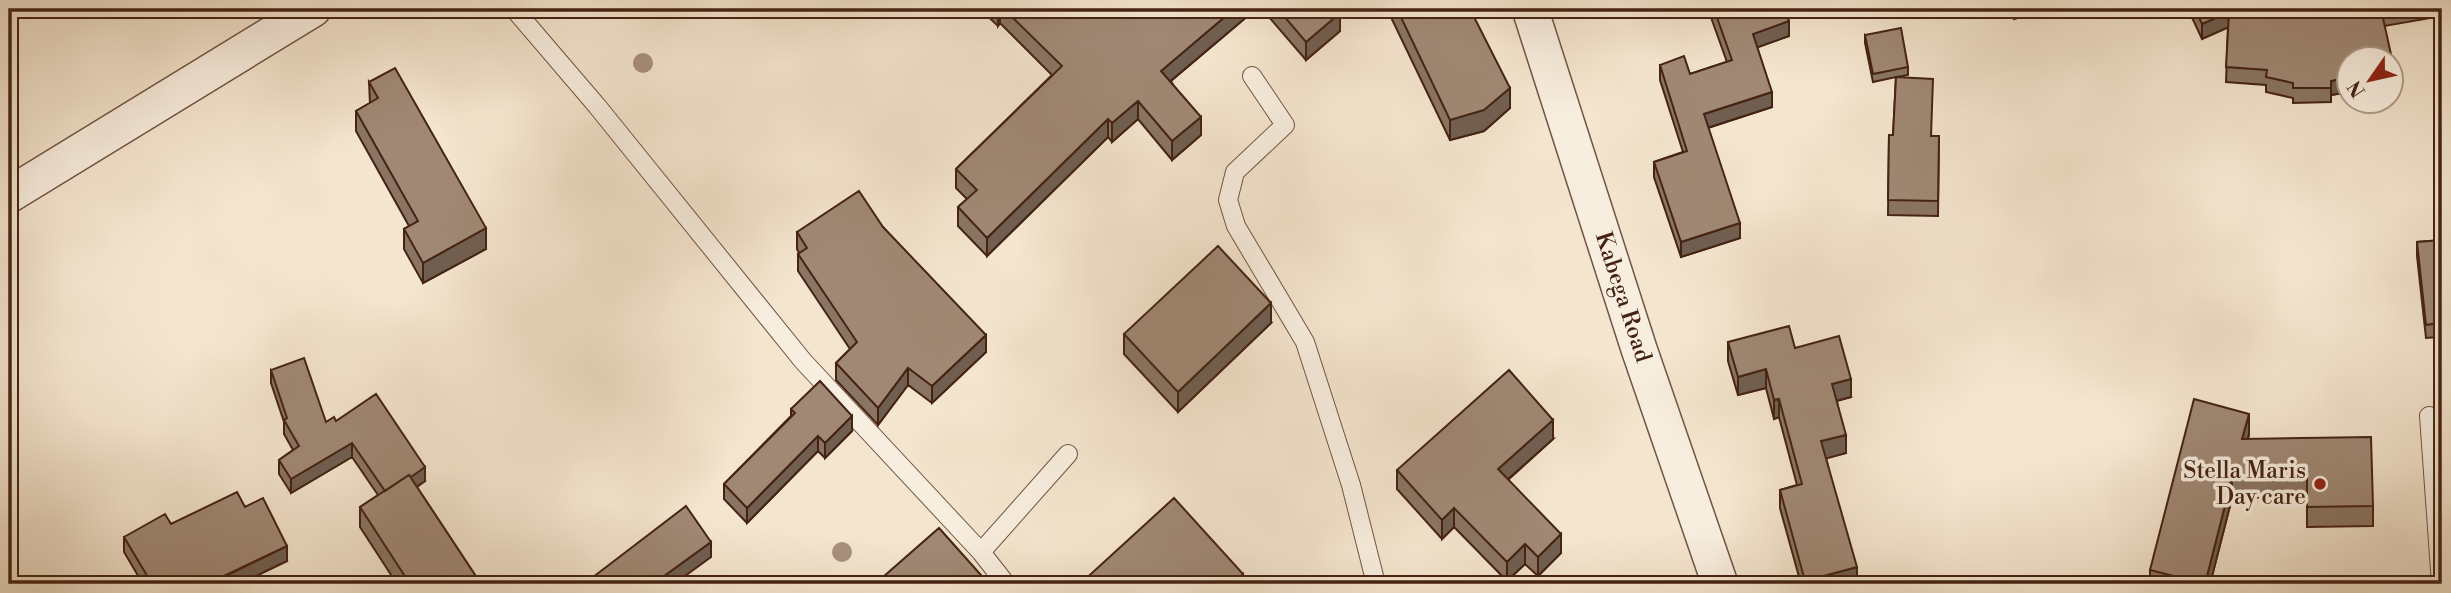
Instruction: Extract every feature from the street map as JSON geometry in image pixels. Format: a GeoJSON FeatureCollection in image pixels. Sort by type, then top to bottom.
{"type":"FeatureCollection","features":[{"type":"Feature","properties":{"kind":"street"},"geometry":{"type":"LineString","coordinates":[[9,195],[313,9]]}},
{"type":"Feature","properties":{"kind":"street","name":"Kabega Road"},"geometry":{"type":"LineString","coordinates":[[1530,9],[1639,349],[1720,584]]}},
{"type":"Feature","properties":{"kind":"lane"},"geometry":{"type":"LineString","coordinates":[[514,9],[597,106],[803,362],[981,552],[1006,584]]}},
{"type":"Feature","properties":{"kind":"lane"},"geometry":{"type":"LineString","coordinates":[[1252,76],[1284,125],[1235,172],[1228,200],[1236,226],[1305,342],[1351,485],[1376,584]]}},
{"type":"Feature","properties":{"kind":"lane"},"geometry":{"type":"LineString","coordinates":[[2428,416],[2441,584]]}},
{"type":"Feature","properties":{"kind":"lane"},"geometry":{"type":"LineString","coordinates":[[981,552],[1068,454]]}},
{"type":"Feature","properties":{"kind":"building"},"geometry":{"type":"Polygon","coordinates":[[[1004,9],[1234,9],[1161,71],[1201,117],[1172,141],[1138,101],[1112,123],[1108,119],[987,238],[958,207],[977,190],[956,169],[1062,66],[1004,9]]]}},
{"type":"Feature","properties":{"kind":"building"},"geometry":{"type":"Polygon","coordinates":[[[1278,9],[1337,9],[1340,13],[1306,42],[1278,9]]]}},
{"type":"Feature","properties":{"kind":"building"},"geometry":{"type":"Polygon","coordinates":[[[1397,9],[1470,9],[1510,88],[1484,110],[1450,120],[1397,9]]]}},
{"type":"Feature","properties":{"kind":"building"},"geometry":{"type":"Polygon","coordinates":[[[1714,9],[1784,9],[1789,21],[1753,34],[1772,92],[1704,114],[1740,223],[1681,242],[1654,162],[1687,151],[1660,65],[1684,56],[1690,74],[1732,60],[1714,9]]]}},
{"type":"Feature","properties":{"kind":"building"},"geometry":{"type":"Polygon","coordinates":[[[2195,9],[2381,9],[2389,46],[2336,46],[2336,80],[2331,81],[2331,88],[2293,88],[2293,83],[2266,77],[2267,70],[2226,67],[2229,12],[2202,24],[2195,9]]]}},
{"type":"Feature","properties":{"kind":"building"},"geometry":{"type":"Polygon","coordinates":[[[1901,28],[1908,67],[1873,74],[1865,35],[1901,28]]]}},
{"type":"Feature","properties":{"kind":"building"},"geometry":{"type":"Polygon","coordinates":[[[395,68],[486,228],[423,263],[404,229],[418,221],[356,111],[378,98],[369,82],[395,68]]]}},
{"type":"Feature","properties":{"kind":"building"},"geometry":{"type":"Polygon","coordinates":[[[1896,77],[1933,79],[1931,136],[1939,136],[1938,201],[1888,200],[1889,135],[1893,135],[1896,77]]]}},
{"type":"Feature","properties":{"kind":"building"},"geometry":{"type":"Polygon","coordinates":[[[859,191],[883,227],[986,335],[932,386],[908,368],[878,408],[836,363],[857,342],[798,254],[807,248],[797,232],[859,191]]]}},
{"type":"Feature","properties":{"kind":"building"},"geometry":{"type":"Polygon","coordinates":[[[2442,240],[2442,351],[2438,323],[2426,325],[2417,242],[2442,240]]]}},
{"type":"Feature","properties":{"kind":"building"},"geometry":{"type":"Polygon","coordinates":[[[1218,246],[1271,303],[1178,392],[1124,334],[1218,246]]]}},
{"type":"Feature","properties":{"kind":"building"},"geometry":{"type":"Polygon","coordinates":[[[1789,326],[1795,348],[1839,336],[1851,379],[1832,384],[1846,435],[1821,441],[1857,567],[1805,581],[1780,490],[1802,484],[1779,399],[1774,400],[1766,369],[1738,377],[1728,342],[1789,326]]]}},
{"type":"Feature","properties":{"kind":"building"},"geometry":{"type":"Polygon","coordinates":[[[304,358],[326,422],[334,417],[336,421],[376,394],[425,467],[385,491],[352,443],[291,479],[279,460],[299,446],[284,420],[287,418],[271,370],[304,358]]]}},
{"type":"Feature","properties":{"kind":"building"},"geometry":{"type":"Polygon","coordinates":[[[1509,370],[1553,420],[1498,469],[1561,534],[1538,557],[1525,544],[1507,562],[1454,508],[1442,520],[1397,470],[1509,370]]]}},
{"type":"Feature","properties":{"kind":"building"},"geometry":{"type":"Polygon","coordinates":[[[820,381],[852,416],[825,443],[818,436],[747,508],[724,484],[795,413],[791,409],[820,381]]]}},
{"type":"Feature","properties":{"kind":"building"},"geometry":{"type":"Polygon","coordinates":[[[2194,399],[2249,414],[2242,439],[2371,437],[2373,506],[2307,507],[2307,477],[2232,478],[2205,584],[2150,570],[2194,399]]]}},
{"type":"Feature","properties":{"kind":"building"},"geometry":{"type":"Polygon","coordinates":[[[409,475],[481,584],[410,584],[360,507],[409,475]]]}},
{"type":"Feature","properties":{"kind":"building"},"geometry":{"type":"Polygon","coordinates":[[[237,492],[245,507],[263,498],[287,546],[210,584],[152,584],[124,537],[165,514],[171,524],[237,492]]]}},
{"type":"Feature","properties":{"kind":"building"},"geometry":{"type":"Polygon","coordinates":[[[1174,498],[1243,574],[1232,584],[1080,584],[1174,498]]]}},
{"type":"Feature","properties":{"kind":"building"},"geometry":{"type":"Polygon","coordinates":[[[686,506],[711,542],[653,584],[584,584],[686,506]]]}},
{"type":"Feature","properties":{"kind":"building"},"geometry":{"type":"Polygon","coordinates":[[[939,528],[989,584],[875,584],[939,528]]]}},
{"type":"Feature","properties":{"kind":"place","name":"Stella Maris Day care"},"geometry":{"type":"Point","coordinates":[2320,484]}}]}
